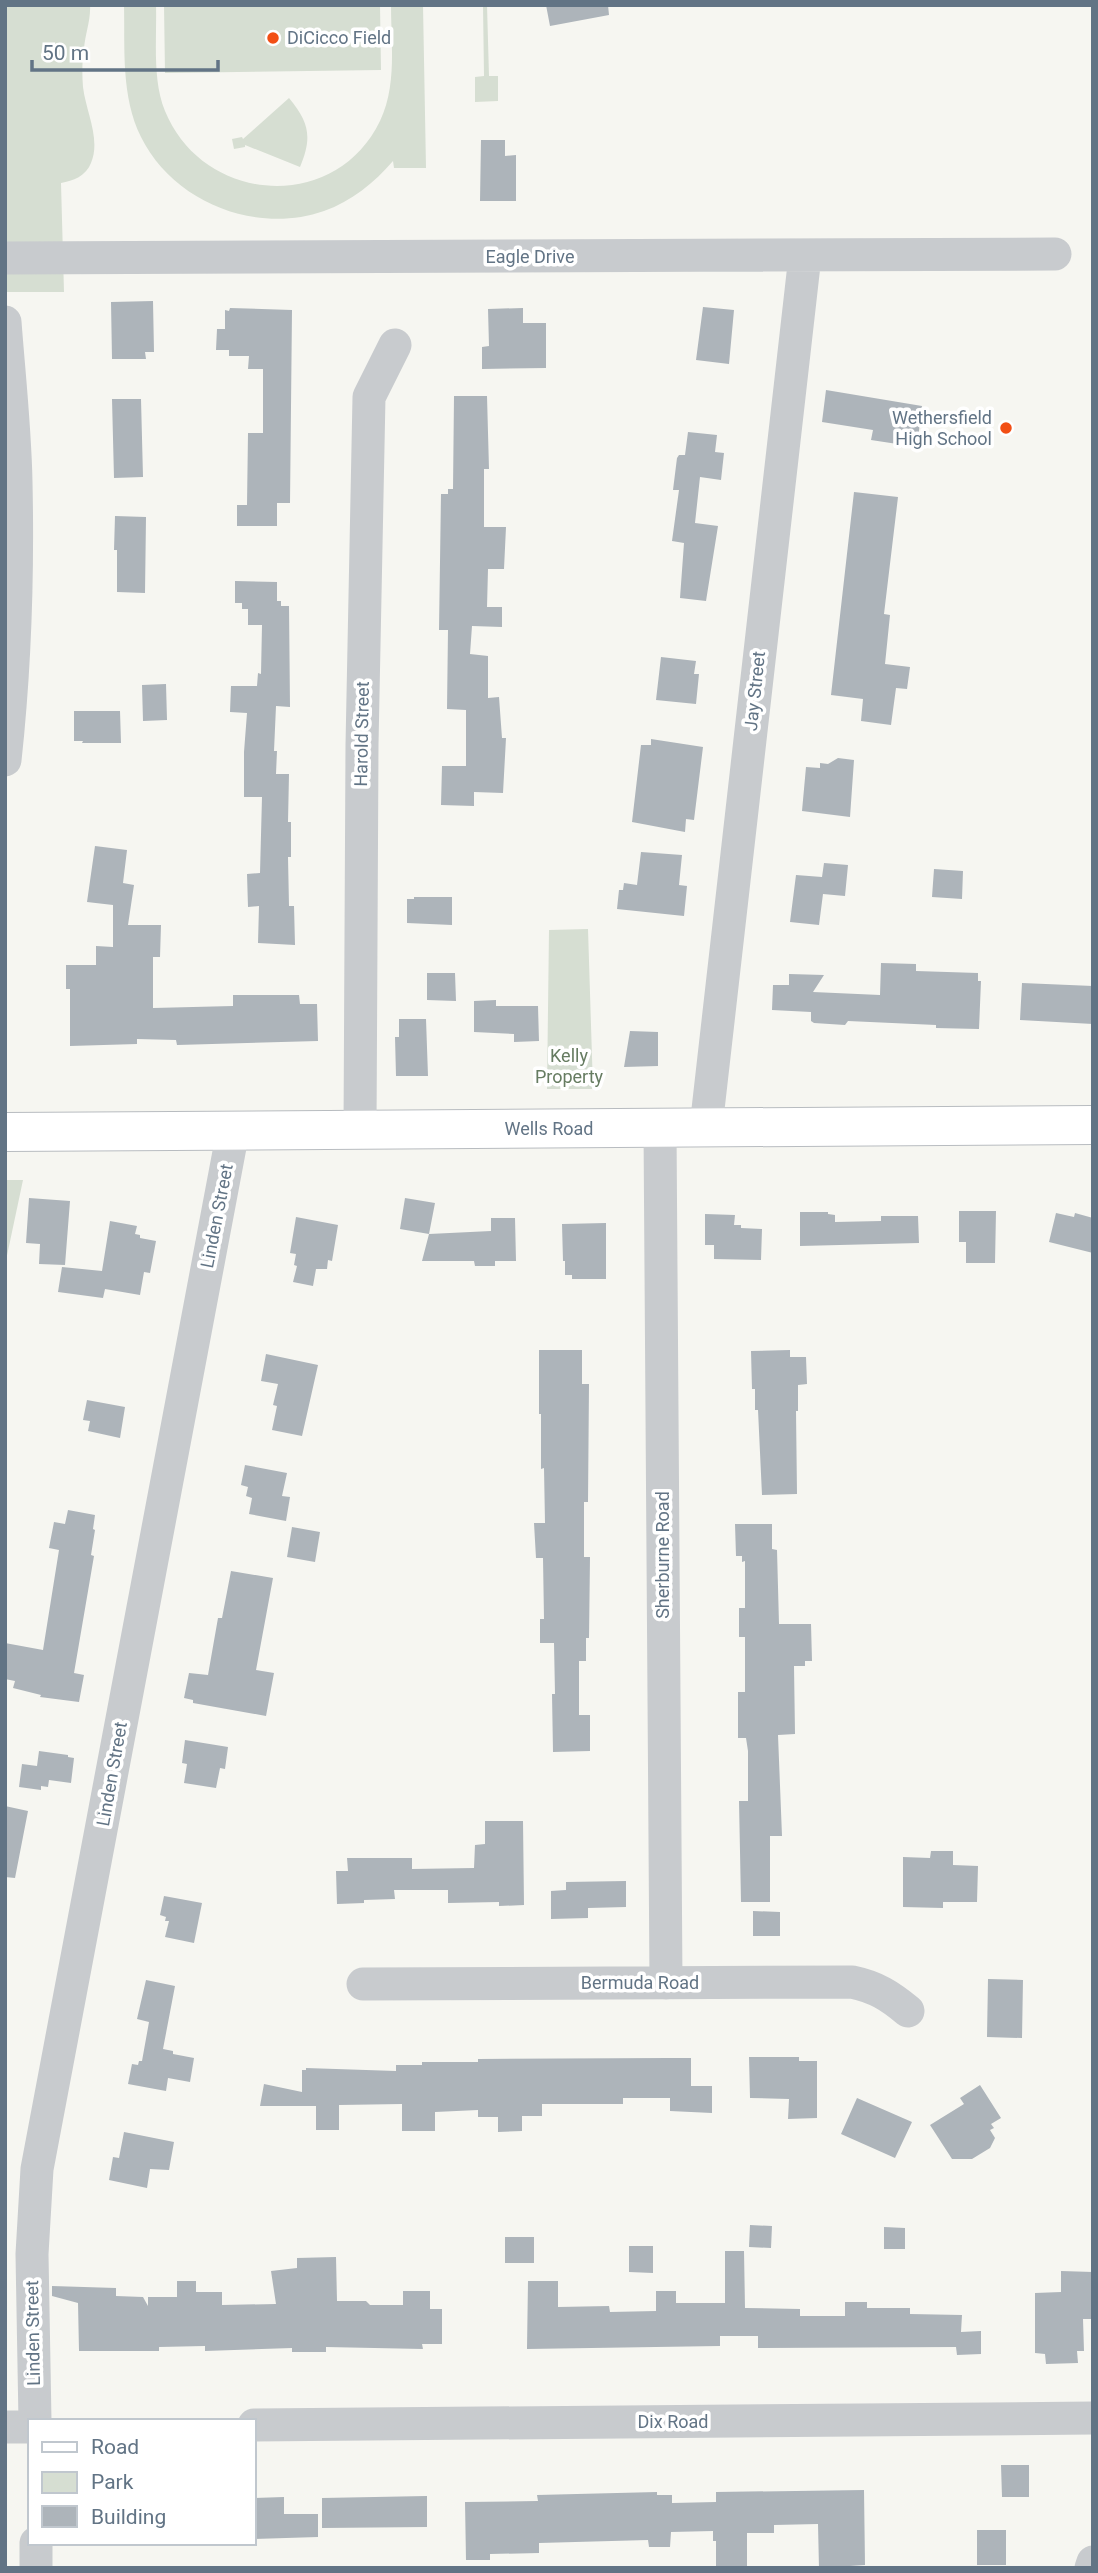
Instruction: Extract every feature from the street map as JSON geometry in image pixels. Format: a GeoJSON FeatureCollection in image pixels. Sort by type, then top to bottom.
{"type":"FeatureCollection","features":[{"type":"Feature","properties":{"kind":"main road","name":"Wells Road"},"geometry":{"type":"LineString","coordinates":[[5,1132],[1093,1125]]}},
{"type":"Feature","properties":{"kind":"street","name":"Eagle Drive"},"geometry":{"type":"LineString","coordinates":[[5,258],[1055,254]]}},
{"type":"Feature","properties":{"kind":"street","name":"Jay Street"},"geometry":{"type":"LineString","coordinates":[[706,1127],[805,256]]}},
{"type":"Feature","properties":{"kind":"street"},"geometry":{"type":"LineString","coordinates":[[5,322],[16,480],[11,682],[5,760]]}},
{"type":"Feature","properties":{"kind":"street","name":"Harold Street"},"geometry":{"type":"LineString","coordinates":[[360,1130],[362,745],[369,397],[395,345]]}},
{"type":"Feature","properties":{"kind":"street","name":"Sherburne Road"},"geometry":{"type":"LineString","coordinates":[[660,1128],[666,1983]]}},
{"type":"Feature","properties":{"kind":"street","name":"Linden Street"},"geometry":{"type":"LineString","coordinates":[[35,2419],[32,2254],[37,2169],[233,1131]]}},
{"type":"Feature","properties":{"kind":"street","name":"Bermuda Road"},"geometry":{"type":"LineString","coordinates":[[363,1984],[852,1982],[871,1986],[891,1996],[908,2011]]}},
{"type":"Feature","properties":{"kind":"street","name":"Dix Road"},"geometry":{"type":"LineString","coordinates":[[256,2425],[1093,2418]]}},
{"type":"Feature","properties":{"kind":"street"},"geometry":{"type":"LineString","coordinates":[[5,2427],[28,2427]]}},
{"type":"Feature","properties":{"kind":"street"},"geometry":{"type":"LineString","coordinates":[[36,2545],[36,2568]]}},
{"type":"Feature","properties":{"kind":"street"},"geometry":{"type":"LineString","coordinates":[[1091,2568],[1093,2561]]}},
{"type":"Feature","properties":{"kind":"green space"},"geometry":{"type":"Polygon","coordinates":[[[5,5],[90,5],[82,78],[94,135],[94,154],[89,168],[82,175],[61,183],[64,292],[5,292],[5,5]]]}},
{"type":"Feature","properties":{"kind":"green space"},"geometry":{"type":"Polygon","coordinates":[[[124,5],[156,5],[158,86],[165,111],[183,142],[208,165],[238,180],[270,186],[302,183],[333,172],[359,151],[380,121],[389,93],[392,64],[391,5],[423,5],[426,168],[394,168],[393,161],[353,197],[324,211],[298,217],[271,219],[245,215],[219,207],[195,195],[155,160],[135,121],[125,72],[124,5]]]}},
{"type":"Feature","properties":{"kind":"green space","name":"DiCicco Field"},"geometry":{"type":"Polygon","coordinates":[[[164,5],[380,5],[381,70],[165,73],[164,5]]]}},
{"type":"Feature","properties":{"kind":"green space"},"geometry":{"type":"Polygon","coordinates":[[[483,5],[487,5],[489,76],[498,76],[498,101],[475,102],[475,77],[484,76],[483,5]]]}},
{"type":"Feature","properties":{"kind":"green space"},"geometry":{"type":"Polygon","coordinates":[[[289,98],[301,115],[307,131],[306,148],[300,167],[245,145],[234,149],[232,139],[243,139],[289,98]]]}},
{"type":"Feature","properties":{"kind":"green space","name":"Kelly Property"},"geometry":{"type":"Polygon","coordinates":[[[588,929],[593,1089],[547,1089],[549,930],[588,929]]]}},
{"type":"Feature","properties":{"kind":"green space"},"geometry":{"type":"Polygon","coordinates":[[[5,1180],[23,1180],[5,1265],[5,1180]]]}},
{"type":"Feature","properties":{"kind":"building"},"geometry":{"type":"Polygon","coordinates":[[[546,5],[608,5],[609,15],[550,26],[546,5]]]}},
{"type":"Feature","properties":{"kind":"building"},"geometry":{"type":"Polygon","coordinates":[[[481,140],[505,140],[505,156],[516,155],[516,201],[480,201],[481,140]]]}},
{"type":"Feature","properties":{"kind":"building"},"geometry":{"type":"Polygon","coordinates":[[[153,301],[154,352],[145,352],[146,359],[112,359],[111,302],[153,301]]]}},
{"type":"Feature","properties":{"kind":"building"},"geometry":{"type":"Polygon","coordinates":[[[703,307],[734,310],[729,364],[696,360],[703,307]]]}},
{"type":"Feature","properties":{"kind":"building"},"geometry":{"type":"Polygon","coordinates":[[[230,308],[292,310],[290,503],[277,503],[277,526],[237,526],[237,505],[247,505],[248,433],[263,433],[263,369],[248,369],[249,356],[229,356],[229,350],[216,350],[217,329],[225,329],[225,310],[229,311],[230,308]]]}},
{"type":"Feature","properties":{"kind":"building"},"geometry":{"type":"Polygon","coordinates":[[[523,308],[523,323],[546,323],[546,368],[482,369],[482,347],[489,346],[488,309],[523,308]]]}},
{"type":"Feature","properties":{"kind":"building"},"geometry":{"type":"Polygon","coordinates":[[[826,390],[922,406],[917,447],[871,440],[873,430],[822,422],[826,390]]]}},
{"type":"Feature","properties":{"kind":"building"},"geometry":{"type":"Polygon","coordinates":[[[454,396],[487,396],[489,469],[484,469],[484,527],[506,527],[504,569],[488,569],[487,607],[502,607],[502,627],[472,626],[470,654],[488,656],[488,698],[499,697],[502,738],[506,738],[503,793],[474,792],[474,806],[441,805],[442,766],[466,766],[466,710],[447,709],[448,630],[439,630],[441,494],[448,494],[448,489],[453,489],[454,396]]]}},
{"type":"Feature","properties":{"kind":"building"},"geometry":{"type":"Polygon","coordinates":[[[112,399],[141,399],[143,477],[114,478],[112,399]]]}},
{"type":"Feature","properties":{"kind":"building"},"geometry":{"type":"Polygon","coordinates":[[[688,432],[717,435],[715,452],[724,453],[721,480],[700,477],[695,523],[718,526],[706,601],[680,598],[684,543],[672,541],[679,490],[673,490],[677,458],[679,455],[685,455],[688,432]]]}},
{"type":"Feature","properties":{"kind":"building"},"geometry":{"type":"Polygon","coordinates":[[[854,492],[898,497],[884,614],[890,615],[885,664],[910,667],[907,689],[896,688],[891,725],[861,721],[863,699],[831,695],[854,492]]]}},
{"type":"Feature","properties":{"kind":"building"},"geometry":{"type":"Polygon","coordinates":[[[115,516],[146,517],[145,593],[117,592],[115,516]]]}},
{"type":"Feature","properties":{"kind":"building"},"geometry":{"type":"Polygon","coordinates":[[[235,581],[277,582],[277,601],[281,601],[281,606],[289,606],[290,707],[276,706],[274,751],[277,751],[276,774],[289,774],[289,906],[294,906],[295,945],[258,943],[259,906],[248,907],[247,874],[260,873],[262,797],[244,797],[247,713],[230,712],[231,686],[257,686],[258,673],[261,674],[262,625],[248,625],[248,609],[242,609],[242,603],[235,603],[235,581]]]}},
{"type":"Feature","properties":{"kind":"building"},"geometry":{"type":"Polygon","coordinates":[[[661,657],[696,661],[694,674],[699,674],[696,704],[656,700],[661,657]]]}},
{"type":"Feature","properties":{"kind":"building"},"geometry":{"type":"Polygon","coordinates":[[[166,684],[167,720],[143,721],[142,685],[166,684]]]}},
{"type":"Feature","properties":{"kind":"building"},"geometry":{"type":"Polygon","coordinates":[[[74,711],[120,711],[121,743],[74,741],[74,711]]]}},
{"type":"Feature","properties":{"kind":"building"},"geometry":{"type":"Polygon","coordinates":[[[651,739],[703,747],[694,820],[686,819],[685,832],[632,822],[641,745],[651,745],[651,739]]]}},
{"type":"Feature","properties":{"kind":"building"},"geometry":{"type":"Polygon","coordinates":[[[838,758],[854,760],[850,817],[802,811],[806,767],[820,768],[820,763],[828,764],[838,758]]]}},
{"type":"Feature","properties":{"kind":"building"},"geometry":{"type":"Polygon","coordinates":[[[95,846],[127,850],[123,883],[134,885],[128,925],[161,925],[160,957],[153,957],[153,1008],[233,1006],[233,995],[299,995],[300,1004],[317,1004],[318,1041],[177,1045],[176,1040],[137,1039],[137,1044],[70,1046],[70,989],[66,989],[66,965],[96,965],[96,946],[113,947],[113,905],[87,902],[95,846]]]}},
{"type":"Feature","properties":{"kind":"building"},"geometry":{"type":"Polygon","coordinates":[[[641,852],[682,855],[679,885],[687,886],[684,916],[617,909],[619,890],[623,890],[624,883],[637,885],[641,852]]]}},
{"type":"Feature","properties":{"kind":"building"},"geometry":{"type":"Polygon","coordinates":[[[824,863],[848,865],[845,896],[823,894],[819,925],[790,922],[796,875],[822,877],[824,863]]]}},
{"type":"Feature","properties":{"kind":"building"},"geometry":{"type":"Polygon","coordinates":[[[934,869],[963,871],[962,899],[932,897],[934,869]]]}},
{"type":"Feature","properties":{"kind":"building"},"geometry":{"type":"Polygon","coordinates":[[[452,897],[452,925],[407,923],[407,899],[452,897]]]}},
{"type":"Feature","properties":{"kind":"building"},"geometry":{"type":"Polygon","coordinates":[[[881,963],[916,964],[916,971],[978,973],[978,981],[981,981],[979,1029],[848,1021],[845,1025],[814,1023],[811,1021],[811,1012],[772,1010],[773,985],[789,985],[789,974],[824,975],[813,992],[880,995],[881,963]]]}},
{"type":"Feature","properties":{"kind":"building"},"geometry":{"type":"Polygon","coordinates":[[[427,973],[455,973],[456,1001],[427,1000],[427,973]]]}},
{"type":"Feature","properties":{"kind":"building"},"geometry":{"type":"Polygon","coordinates":[[[1022,983],[1093,986],[1093,1024],[1020,1020],[1022,983]]]}},
{"type":"Feature","properties":{"kind":"building"},"geometry":{"type":"Polygon","coordinates":[[[496,1000],[496,1006],[538,1006],[539,1041],[514,1042],[514,1034],[474,1032],[474,1001],[496,1000]]]}},
{"type":"Feature","properties":{"kind":"building"},"geometry":{"type":"Polygon","coordinates":[[[399,1019],[426,1019],[428,1076],[396,1076],[395,1037],[399,1037],[399,1019]]]}},
{"type":"Feature","properties":{"kind":"building"},"geometry":{"type":"Polygon","coordinates":[[[630,1031],[658,1032],[658,1066],[624,1067],[630,1031]]]}},
{"type":"Feature","properties":{"kind":"building"},"geometry":{"type":"Polygon","coordinates":[[[29,1198],[70,1201],[65,1265],[39,1264],[40,1244],[26,1243],[29,1198]]]}},
{"type":"Feature","properties":{"kind":"building"},"geometry":{"type":"Polygon","coordinates":[[[405,1198],[435,1203],[429,1234],[400,1229],[405,1198]]]}},
{"type":"Feature","properties":{"kind":"building"},"geometry":{"type":"Polygon","coordinates":[[[959,1211],[996,1211],[995,1263],[966,1263],[966,1242],[959,1242],[959,1211]]]}},
{"type":"Feature","properties":{"kind":"building"},"geometry":{"type":"Polygon","coordinates":[[[800,1212],[828,1212],[835,1215],[835,1222],[881,1221],[881,1216],[918,1216],[919,1243],[800,1246],[800,1212]]]}},
{"type":"Feature","properties":{"kind":"building"},"geometry":{"type":"Polygon","coordinates":[[[1056,1213],[1074,1217],[1075,1213],[1093,1218],[1093,1253],[1049,1242],[1056,1213]]]}},
{"type":"Feature","properties":{"kind":"building"},"geometry":{"type":"Polygon","coordinates":[[[705,1214],[735,1215],[734,1225],[762,1229],[761,1260],[714,1259],[714,1245],[705,1245],[705,1214]]]}},
{"type":"Feature","properties":{"kind":"building"},"geometry":{"type":"Polygon","coordinates":[[[296,1217],[338,1225],[332,1261],[328,1260],[327,1269],[316,1269],[313,1286],[293,1282],[297,1266],[294,1265],[296,1254],[290,1253],[296,1217]]]}},
{"type":"Feature","properties":{"kind":"building"},"geometry":{"type":"Polygon","coordinates":[[[491,1218],[515,1218],[516,1261],[495,1261],[495,1266],[475,1266],[474,1261],[422,1261],[429,1234],[491,1231],[491,1218]]]}},
{"type":"Feature","properties":{"kind":"building"},"geometry":{"type":"Polygon","coordinates":[[[110,1221],[137,1226],[135,1234],[140,1235],[140,1238],[156,1241],[150,1273],[144,1272],[140,1295],[105,1289],[103,1298],[58,1292],[62,1267],[102,1271],[110,1221]]]}},
{"type":"Feature","properties":{"kind":"building"},"geometry":{"type":"Polygon","coordinates":[[[606,1223],[606,1279],[572,1279],[572,1275],[565,1275],[562,1224],[606,1223]]]}},
{"type":"Feature","properties":{"kind":"building"},"geometry":{"type":"Polygon","coordinates":[[[539,1350],[582,1350],[582,1384],[589,1384],[588,1502],[584,1502],[584,1557],[590,1557],[589,1638],[586,1638],[586,1661],[579,1661],[579,1715],[590,1715],[590,1751],[553,1752],[554,1643],[540,1643],[540,1619],[544,1619],[543,1558],[536,1558],[534,1523],[545,1523],[539,1414],[539,1350]]]}},
{"type":"Feature","properties":{"kind":"building"},"geometry":{"type":"Polygon","coordinates":[[[790,1350],[790,1357],[806,1357],[807,1384],[798,1385],[796,1411],[797,1494],[762,1495],[758,1410],[755,1410],[755,1389],[752,1389],[751,1351],[790,1350]]]}},
{"type":"Feature","properties":{"kind":"building"},"geometry":{"type":"Polygon","coordinates":[[[266,1354],[318,1365],[302,1436],[272,1430],[277,1406],[273,1405],[278,1384],[261,1381],[266,1354]]]}},
{"type":"Feature","properties":{"kind":"building"},"geometry":{"type":"Polygon","coordinates":[[[87,1400],[125,1407],[120,1438],[88,1431],[90,1421],[83,1420],[87,1400]]]}},
{"type":"Feature","properties":{"kind":"building"},"geometry":{"type":"Polygon","coordinates":[[[245,1465],[287,1473],[282,1496],[290,1497],[286,1521],[249,1514],[252,1498],[246,1496],[248,1487],[241,1485],[245,1465]]]}},
{"type":"Feature","properties":{"kind":"building"},"geometry":{"type":"Polygon","coordinates":[[[68,1510],[95,1515],[91,1555],[94,1556],[74,1673],[84,1675],[79,1702],[40,1697],[41,1695],[13,1688],[15,1681],[5,1679],[5,1643],[43,1650],[59,1550],[49,1548],[54,1522],[65,1524],[68,1510]]]}},
{"type":"Feature","properties":{"kind":"building"},"geometry":{"type":"Polygon","coordinates":[[[735,1524],[772,1524],[772,1549],[777,1550],[779,1624],[811,1624],[812,1661],[805,1661],[805,1666],[794,1666],[795,1734],[778,1735],[782,1836],[770,1836],[770,1902],[741,1902],[739,1801],[748,1801],[746,1738],[738,1738],[738,1692],[745,1692],[745,1637],[739,1637],[739,1608],[745,1608],[745,1561],[742,1562],[742,1556],[736,1556],[735,1524]]]}},
{"type":"Feature","properties":{"kind":"building"},"geometry":{"type":"Polygon","coordinates":[[[292,1527],[320,1532],[315,1562],[287,1557],[292,1527]]]}},
{"type":"Feature","properties":{"kind":"building"},"geometry":{"type":"Polygon","coordinates":[[[231,1571],[273,1578],[256,1670],[274,1673],[266,1716],[193,1703],[193,1700],[184,1698],[189,1673],[208,1675],[218,1618],[222,1618],[231,1571]]]}},
{"type":"Feature","properties":{"kind":"building"},"geometry":{"type":"Polygon","coordinates":[[[185,1740],[228,1747],[225,1769],[220,1768],[216,1788],[184,1783],[187,1764],[182,1763],[185,1740]]]}},
{"type":"Feature","properties":{"kind":"building"},"geometry":{"type":"Polygon","coordinates":[[[39,1751],[74,1758],[71,1783],[49,1780],[48,1787],[41,1786],[41,1790],[19,1787],[22,1764],[37,1766],[39,1751]]]}},
{"type":"Feature","properties":{"kind":"building"},"geometry":{"type":"Polygon","coordinates":[[[5,1806],[28,1811],[15,1878],[5,1877],[5,1806]]]}},
{"type":"Feature","properties":{"kind":"building"},"geometry":{"type":"Polygon","coordinates":[[[485,1821],[523,1821],[524,1905],[499,1906],[499,1902],[448,1903],[448,1890],[394,1890],[395,1899],[337,1904],[336,1871],[348,1871],[347,1858],[412,1858],[412,1869],[474,1868],[475,1845],[485,1844],[485,1821]]]}},
{"type":"Feature","properties":{"kind":"building"},"geometry":{"type":"Polygon","coordinates":[[[931,1851],[953,1851],[953,1865],[978,1866],[977,1902],[943,1902],[943,1908],[903,1907],[903,1857],[930,1858],[931,1851]]]}},
{"type":"Feature","properties":{"kind":"building"},"geometry":{"type":"Polygon","coordinates":[[[626,1881],[626,1907],[588,1908],[588,1918],[551,1919],[551,1891],[566,1890],[566,1882],[626,1881]]]}},
{"type":"Feature","properties":{"kind":"building"},"geometry":{"type":"Polygon","coordinates":[[[164,1896],[202,1903],[194,1943],[165,1937],[169,1921],[165,1921],[166,1917],[160,1915],[164,1896]]]}},
{"type":"Feature","properties":{"kind":"building"},"geometry":{"type":"Polygon","coordinates":[[[753,1911],[780,1912],[780,1936],[753,1936],[753,1911]]]}},
{"type":"Feature","properties":{"kind":"building"},"geometry":{"type":"Polygon","coordinates":[[[988,1979],[1023,1980],[1022,2038],[987,2037],[988,1979]]]}},
{"type":"Feature","properties":{"kind":"building"},"geometry":{"type":"Polygon","coordinates":[[[146,1980],[175,1986],[163,2049],[194,2058],[190,2082],[168,2078],[166,2091],[128,2084],[132,2064],[138,2065],[139,2061],[142,2061],[149,2022],[137,2019],[146,1980]]]}},
{"type":"Feature","properties":{"kind":"building"},"geometry":{"type":"Polygon","coordinates":[[[749,2057],[799,2057],[799,2061],[817,2061],[817,2118],[788,2119],[789,2099],[750,2098],[749,2057]]]}},
{"type":"Feature","properties":{"kind":"building"},"geometry":{"type":"Polygon","coordinates":[[[691,2058],[691,2086],[712,2086],[712,2113],[670,2111],[670,2098],[623,2098],[623,2104],[542,2104],[542,2116],[522,2116],[522,2131],[498,2132],[498,2117],[478,2117],[478,2110],[435,2112],[435,2131],[402,2131],[402,2104],[339,2105],[339,2130],[316,2130],[316,2106],[260,2106],[264,2084],[302,2092],[302,2070],[306,2068],[396,2071],[396,2065],[478,2062],[478,2059],[691,2058]]]}},
{"type":"Feature","properties":{"kind":"building"},"geometry":{"type":"Polygon","coordinates":[[[980,2085],[1001,2118],[991,2124],[994,2128],[990,2130],[995,2138],[990,2148],[972,2159],[952,2159],[930,2125],[964,2104],[960,2098],[980,2085]]]}},
{"type":"Feature","properties":{"kind":"building"},"geometry":{"type":"Polygon","coordinates":[[[857,2098],[912,2122],[895,2158],[841,2134],[857,2098]]]}},
{"type":"Feature","properties":{"kind":"building"},"geometry":{"type":"Polygon","coordinates":[[[124,2132],[174,2142],[169,2170],[150,2169],[147,2188],[109,2180],[113,2157],[119,2158],[124,2132]]]}},
{"type":"Feature","properties":{"kind":"building"},"geometry":{"type":"Polygon","coordinates":[[[750,2225],[772,2226],[771,2248],[749,2247],[750,2225]]]}},
{"type":"Feature","properties":{"kind":"building"},"geometry":{"type":"Polygon","coordinates":[[[884,2227],[905,2228],[905,2249],[884,2249],[884,2227]]]}},
{"type":"Feature","properties":{"kind":"building"},"geometry":{"type":"Polygon","coordinates":[[[505,2237],[534,2237],[534,2263],[505,2263],[505,2237]]]}},
{"type":"Feature","properties":{"kind":"building"},"geometry":{"type":"Polygon","coordinates":[[[629,2246],[653,2246],[653,2273],[629,2272],[629,2246]]]}},
{"type":"Feature","properties":{"kind":"building"},"geometry":{"type":"Polygon","coordinates":[[[725,2251],[744,2251],[745,2308],[800,2309],[800,2316],[845,2316],[845,2302],[867,2302],[867,2308],[910,2308],[910,2314],[962,2315],[961,2332],[981,2331],[981,2354],[957,2355],[956,2347],[758,2348],[758,2336],[720,2336],[720,2346],[527,2349],[528,2281],[558,2281],[558,2307],[609,2306],[610,2312],[656,2311],[656,2291],[676,2291],[676,2303],[725,2303],[725,2251]]]}},
{"type":"Feature","properties":{"kind":"building"},"geometry":{"type":"Polygon","coordinates":[[[336,2257],[337,2301],[403,2305],[403,2291],[430,2291],[430,2309],[442,2309],[442,2344],[422,2344],[423,2349],[326,2347],[326,2352],[292,2352],[292,2348],[205,2351],[205,2346],[159,2347],[159,2351],[79,2351],[78,2303],[52,2296],[52,2286],[116,2288],[116,2296],[143,2297],[148,2306],[148,2297],[177,2297],[177,2281],[196,2281],[196,2292],[222,2292],[222,2305],[276,2304],[271,2271],[297,2268],[297,2258],[336,2257]]]}},
{"type":"Feature","properties":{"kind":"building"},"geometry":{"type":"Polygon","coordinates":[[[1061,2271],[1093,2272],[1093,2319],[1083,2319],[1084,2351],[1077,2351],[1078,2363],[1046,2364],[1045,2354],[1035,2353],[1035,2293],[1061,2292],[1061,2271]]]}},
{"type":"Feature","properties":{"kind":"building"},"geometry":{"type":"Polygon","coordinates":[[[1001,2465],[1029,2465],[1029,2497],[1002,2497],[1001,2465]]]}},
{"type":"Feature","properties":{"kind":"building"},"geometry":{"type":"Polygon","coordinates":[[[864,2490],[865,2565],[819,2568],[818,2524],[774,2525],[774,2533],[747,2533],[747,2568],[716,2568],[716,2541],[713,2541],[713,2531],[671,2532],[670,2547],[649,2547],[648,2540],[539,2543],[539,2553],[490,2554],[490,2560],[466,2560],[465,2502],[538,2501],[537,2495],[657,2492],[657,2495],[672,2495],[672,2503],[716,2502],[716,2492],[864,2490]]]}},
{"type":"Feature","properties":{"kind":"building"},"geometry":{"type":"Polygon","coordinates":[[[427,2496],[427,2527],[322,2528],[322,2498],[427,2496]]]}},
{"type":"Feature","properties":{"kind":"building"},"geometry":{"type":"Polygon","coordinates":[[[284,2497],[284,2514],[318,2514],[318,2537],[256,2539],[256,2498],[284,2497]]]}},
{"type":"Feature","properties":{"kind":"building"},"geometry":{"type":"Polygon","coordinates":[[[977,2530],[1006,2530],[1006,2565],[977,2565],[977,2530]]]}},
{"type":"Feature","properties":{"kind":"place","name":"DiCicco Field"},"geometry":{"type":"Point","coordinates":[273,38]}},
{"type":"Feature","properties":{"kind":"place","name":"Wethersfield High School"},"geometry":{"type":"Point","coordinates":[1006,428]}}]}
